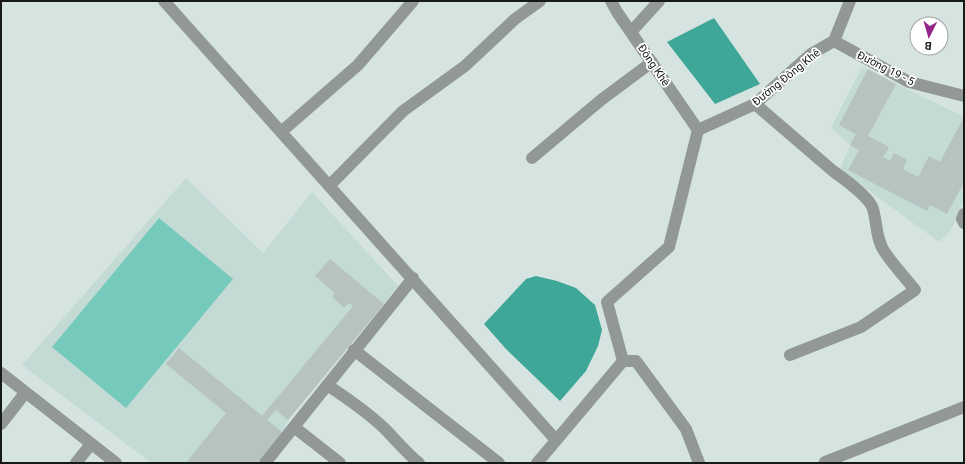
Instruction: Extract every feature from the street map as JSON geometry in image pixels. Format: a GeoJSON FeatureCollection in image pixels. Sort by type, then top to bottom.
{"type":"FeatureCollection","features":[{"type":"Feature","properties":{"kind":"street"},"geometry":{"type":"LineString","coordinates":[[164,1],[413,278],[556,440]]}},
{"type":"Feature","properties":{"kind":"street"},"geometry":{"type":"LineString","coordinates":[[281,132],[358,65],[413,1]]}},
{"type":"Feature","properties":{"kind":"street"},"geometry":{"type":"LineString","coordinates":[[329,186],[403,111],[465,66],[515,18],[540,1]]}},
{"type":"Feature","properties":{"kind":"street","name":"Đông Khê"},"geometry":{"type":"LineString","coordinates":[[611,1],[616,12],[698,130]]}},
{"type":"Feature","properties":{"kind":"street"},"geometry":{"type":"LineString","coordinates":[[631,32],[659,1]]}},
{"type":"Feature","properties":{"kind":"street"},"geometry":{"type":"LineString","coordinates":[[834,41],[850,1]]}},
{"type":"Feature","properties":{"kind":"street","name":"Đường 19 - 5"},"geometry":{"type":"LineString","coordinates":[[834,41],[909,82],[964,96]]}},
{"type":"Feature","properties":{"kind":"street","name":"Đường Đông Khê"},"geometry":{"type":"LineString","coordinates":[[698,130],[755,104],[811,54],[834,41]]}},
{"type":"Feature","properties":{"kind":"street"},"geometry":{"type":"LineString","coordinates":[[532,158],[601,100],[652,62]]}},
{"type":"Feature","properties":{"kind":"street"},"geometry":{"type":"LineString","coordinates":[[755,104],[833,171],[846,180],[870,203],[873,208],[875,224],[884,251],[915,290],[861,327],[790,355]]}},
{"type":"Feature","properties":{"kind":"street"},"geometry":{"type":"LineString","coordinates":[[623,361],[607,302],[669,248],[698,130]]}},
{"type":"Feature","properties":{"kind":"street"},"geometry":{"type":"LineString","coordinates":[[964,214],[962,219],[964,223]]}},
{"type":"Feature","properties":{"kind":"street"},"geometry":{"type":"LineString","coordinates":[[265,463],[413,278]]}},
{"type":"Feature","properties":{"kind":"street"},"geometry":{"type":"LineString","coordinates":[[354,350],[499,463]]}},
{"type":"Feature","properties":{"kind":"street"},"geometry":{"type":"LineString","coordinates":[[537,463],[623,361],[636,361],[686,429],[699,463]]}},
{"type":"Feature","properties":{"kind":"street"},"geometry":{"type":"LineString","coordinates":[[1,373],[116,463]]}},
{"type":"Feature","properties":{"kind":"street"},"geometry":{"type":"LineString","coordinates":[[327,385],[367,414],[384,429],[408,455],[419,463]]}},
{"type":"Feature","properties":{"kind":"street"},"geometry":{"type":"LineString","coordinates":[[1,424],[25,393]]}},
{"type":"Feature","properties":{"kind":"street"},"geometry":{"type":"LineString","coordinates":[[825,462],[964,407]]}},
{"type":"Feature","properties":{"kind":"street"},"geometry":{"type":"LineString","coordinates":[[294,427],[340,463]]}},
{"type":"Feature","properties":{"kind":"street"},"geometry":{"type":"LineString","coordinates":[[76,463],[91,444]]}},
{"type":"Feature","properties":{"kind":"shaded area"},"geometry":{"type":"Polygon","coordinates":[[[714,18],[760,84],[715,104],[667,42],[714,18]]]}},
{"type":"Feature","properties":{"kind":"shaded area"},"geometry":{"type":"Polygon","coordinates":[[[862,67],[964,117],[964,200],[951,230],[939,242],[840,169],[850,145],[831,128],[862,67]]]}},
{"type":"Feature","properties":{"kind":"shaded area"},"geometry":{"type":"Polygon","coordinates":[[[186,178],[263,253],[312,192],[398,286],[288,420],[282,432],[257,463],[151,463],[22,365],[186,178]]]}},
{"type":"Feature","properties":{"kind":"shaded area"},"geometry":{"type":"Polygon","coordinates":[[[159,218],[233,279],[126,408],[52,347],[159,218]]]}},
{"type":"Feature","properties":{"kind":"shaded area"},"geometry":{"type":"Polygon","coordinates":[[[536,276],[557,281],[576,288],[595,305],[602,330],[598,346],[586,371],[560,401],[506,349],[484,324],[526,279],[536,276]]]}},
{"type":"Feature","properties":{"kind":"building"},"geometry":{"type":"Polygon","coordinates":[[[868,69],[896,84],[868,136],[889,147],[883,157],[890,161],[894,153],[907,160],[903,169],[918,177],[929,156],[940,162],[964,117],[964,182],[947,214],[930,205],[927,211],[848,170],[859,150],[850,145],[856,134],[839,125],[868,69]]]}},
{"type":"Feature","properties":{"kind":"building"},"geometry":{"type":"Polygon","coordinates":[[[330,259],[384,304],[288,420],[276,410],[267,420],[282,432],[257,463],[186,463],[226,413],[166,364],[179,348],[262,416],[353,306],[349,303],[344,308],[332,297],[335,293],[315,276],[330,259]]]}}]}
